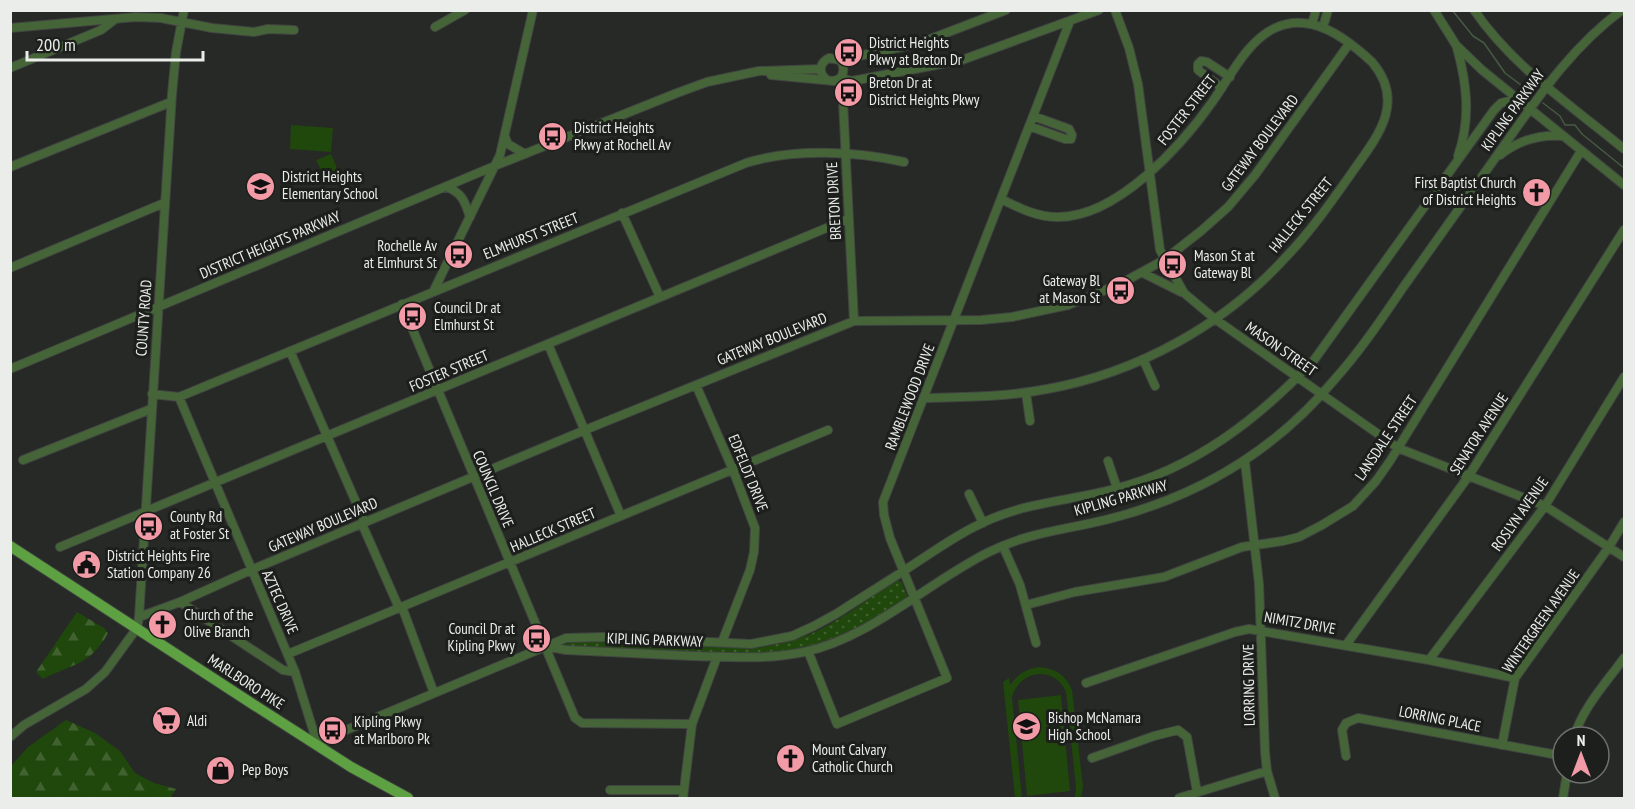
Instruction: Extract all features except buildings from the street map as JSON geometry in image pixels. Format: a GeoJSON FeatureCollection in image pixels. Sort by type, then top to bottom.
{"type":"FeatureCollection","features":[{"type":"Feature","properties":{"kind":"main road","name":"MARLBORO PIKE"},"geometry":{"type":"LineString","coordinates":[[10,546],[138,623],[318,746],[377,783],[408,798]]}},
{"type":"Feature","properties":{"kind":"street","name":"COUNTY ROAD"},"geometry":{"type":"LineString","coordinates":[[138,623],[171,102],[176,52],[184,10]]}},
{"type":"Feature","properties":{"kind":"street"},"geometry":{"type":"LineString","coordinates":[[435,27],[465,10]]}},
{"type":"Feature","properties":{"kind":"street"},"geometry":{"type":"LineString","coordinates":[[434,290],[497,165],[533,10]]}},
{"type":"Feature","properties":{"kind":"street"},"geometry":{"type":"LineString","coordinates":[[1002,11],[920,43],[840,60],[833,58],[826,60],[820,69],[822,75],[827,80],[852,81],[955,62],[1099,10]]}},
{"type":"Feature","properties":{"kind":"street","name":"MASON STREET"},"geometry":{"type":"LineString","coordinates":[[1115,10],[1135,67],[1159,245],[1164,260],[1184,293],[1215,319],[1398,448],[1545,506],[1624,557]]}},
{"type":"Feature","properties":{"kind":"street"},"geometry":{"type":"LineString","coordinates":[[1312,24],[1316,10]]}},
{"type":"Feature","properties":{"kind":"street"},"geometry":{"type":"LineString","coordinates":[[1323,27],[1328,10]]}},
{"type":"Feature","properties":{"kind":"street"},"geometry":{"type":"LineString","coordinates":[[1434,10],[1456,45],[1482,70],[1624,185]]}},
{"type":"Feature","properties":{"kind":"street"},"geometry":{"type":"LineString","coordinates":[[1474,10],[1502,45],[1546,86],[1624,149]]}},
{"type":"Feature","properties":{"kind":"street","name":"KIPLING PARKWAY"},"geometry":{"type":"LineString","coordinates":[[544,646],[566,650],[717,657],[772,657],[808,651],[859,632],[964,566],[1003,546],[1050,530],[1107,520],[1161,504],[1245,462],[1282,433],[1321,395],[1359,350],[1546,86],[1587,38],[1622,10]]}},
{"type":"Feature","properties":{"kind":"street"},"geometry":{"type":"LineString","coordinates":[[10,28],[136,17],[182,21],[212,28],[246,31],[276,28],[294,30]]}},
{"type":"Feature","properties":{"kind":"street"},"geometry":{"type":"LineString","coordinates":[[10,69],[101,30],[114,20]]}},
{"type":"Feature","properties":{"kind":"street","name":"RAMBLEWOOD DRIVE"},"geometry":{"type":"LineString","coordinates":[[808,651],[837,723],[947,678],[885,523],[883,502],[1070,21]]}},
{"type":"Feature","properties":{"kind":"street","name":"FOSTER STREET"},"geometry":{"type":"LineString","coordinates":[[1001,199],[1038,215],[1068,217],[1086,212],[1115,198],[1149,173],[1187,135],[1255,42],[1268,32],[1287,24],[1312,24],[1323,27],[1349,44]]}},
{"type":"Feature","properties":{"kind":"street","name":"GATEWAY BOULEVARD"},"geometry":{"type":"LineString","coordinates":[[138,623],[251,570],[585,430],[854,321],[954,321],[1004,318],[1050,309],[1101,293],[1143,273],[1164,260],[1214,220],[1242,191],[1349,44]]}},
{"type":"Feature","properties":{"kind":"street","name":"HALLECK STREET"},"geometry":{"type":"LineString","coordinates":[[924,398],[982,397],[1026,393],[1084,381],[1143,359],[1177,342],[1215,319],[1264,280],[1302,240],[1368,150],[1384,124],[1388,103],[1383,81],[1372,62],[1349,44]]}},
{"type":"Feature","properties":{"kind":"street"},"geometry":{"type":"LineString","coordinates":[[1455,163],[1463,139],[1467,109],[1465,84],[1456,45]]}},
{"type":"Feature","properties":{"kind":"street"},"geometry":{"type":"LineString","coordinates":[[840,60],[844,69],[840,79]]}},
{"type":"Feature","properties":{"kind":"street"},"geometry":{"type":"LineString","coordinates":[[1222,88],[1198,70],[1198,64],[1201,61],[1208,62],[1230,77]]}},
{"type":"Feature","properties":{"kind":"street","name":"DISTRICT HEIGHTS PARKWAY"},"geometry":{"type":"LineString","coordinates":[[10,369],[497,165],[676,93],[707,82],[759,70],[820,69]]}},
{"type":"Feature","properties":{"kind":"street","name":"DISTRICT HEIGHTS PARKWAY"},"geometry":{"type":"LineString","coordinates":[[744,74],[827,80]]}},
{"type":"Feature","properties":{"kind":"street","name":"BRETON DRIVE"},"geometry":{"type":"LineString","coordinates":[[840,79],[854,321]]}},
{"type":"Feature","properties":{"kind":"street","name":"KIPLING PARKWAY"},"geometry":{"type":"LineString","coordinates":[[318,746],[332,736],[561,640],[580,637],[766,642],[801,632],[836,614],[983,523],[1030,506],[1117,488],[1156,474],[1218,444],[1248,422],[1298,377],[1332,337],[1498,105],[1507,100],[1517,99]]}},
{"type":"Feature","properties":{"kind":"street"},"geometry":{"type":"LineString","coordinates":[[10,167],[171,102]]}},
{"type":"Feature","properties":{"kind":"street"},"geometry":{"type":"LineString","coordinates":[[1029,126],[1071,139],[1069,129],[1033,116]]}},
{"type":"Feature","properties":{"kind":"street"},"geometry":{"type":"LineString","coordinates":[[1493,161],[1510,147],[1524,140],[1546,135],[1563,136]]}},
{"type":"Feature","properties":{"kind":"street"},"geometry":{"type":"LineString","coordinates":[[505,137],[508,144],[525,154]]}},
{"type":"Feature","properties":{"kind":"street","name":"LANSDALE STREET"},"geometry":{"type":"LineString","coordinates":[[1026,605],[1075,592],[1164,577],[1242,547],[1299,537],[1353,506],[1376,481],[1398,448],[1581,151]]}},
{"type":"Feature","properties":{"kind":"street","name":"ELMHURST STREET"},"geometry":{"type":"LineString","coordinates":[[179,397],[752,160],[789,154],[845,154],[875,156],[904,162]]}},
{"type":"Feature","properties":{"kind":"street"},"geometry":{"type":"LineString","coordinates":[[445,187],[456,190],[470,217]]}},
{"type":"Feature","properties":{"kind":"street"},"geometry":{"type":"LineString","coordinates":[[10,268],[164,203]]}},
{"type":"Feature","properties":{"kind":"street"},"geometry":{"type":"LineString","coordinates":[[622,213],[660,297]]}},
{"type":"Feature","properties":{"kind":"street","name":"FOSTER STREET"},"geometry":{"type":"LineString","coordinates":[[60,547],[848,219]]}},
{"type":"Feature","properties":{"kind":"street","name":"SENATOR AVENUE"},"geometry":{"type":"LineString","coordinates":[[1347,645],[1468,477],[1624,230]]}},
{"type":"Feature","properties":{"kind":"street"},"geometry":{"type":"LineString","coordinates":[[1143,273],[1184,293]]}},
{"type":"Feature","properties":{"kind":"street","name":"COUNCIL DRIVE"},"geometry":{"type":"LineString","coordinates":[[402,304],[577,722],[692,724]]}},
{"type":"Feature","properties":{"kind":"street"},"geometry":{"type":"LineString","coordinates":[[548,344],[621,516]]}},
{"type":"Feature","properties":{"kind":"street"},"geometry":{"type":"LineString","coordinates":[[290,351],[434,693]]}},
{"type":"Feature","properties":{"kind":"street"},"geometry":{"type":"LineString","coordinates":[[1143,359],[1155,386]]}},
{"type":"Feature","properties":{"kind":"street","name":"ROSLYN AVENUE"},"geometry":{"type":"LineString","coordinates":[[1429,660],[1545,506],[1624,376]]}},
{"type":"Feature","properties":{"kind":"street","name":"EDFELDT DRIVE"},"geometry":{"type":"LineString","coordinates":[[696,385],[754,523],[754,545],[750,570],[722,642]]}},
{"type":"Feature","properties":{"kind":"street"},"geometry":{"type":"LineString","coordinates":[[1026,393],[1030,422]]}},
{"type":"Feature","properties":{"kind":"street"},"geometry":{"type":"LineString","coordinates":[[152,394],[179,397]]}},
{"type":"Feature","properties":{"kind":"street","name":"AZTEC DRIVE"},"geometry":{"type":"LineString","coordinates":[[179,397],[288,654],[318,746]]}},
{"type":"Feature","properties":{"kind":"street"},"geometry":{"type":"LineString","coordinates":[[23,460],[151,409]]}},
{"type":"Feature","properties":{"kind":"street","name":"HALLECK STREET"},"geometry":{"type":"LineString","coordinates":[[288,654],[828,430]]}},
{"type":"Feature","properties":{"kind":"street","name":"KIPLING PARKWAY"},"geometry":{"type":"LineString","coordinates":[[1108,461],[1117,488]]}},
{"type":"Feature","properties":{"kind":"street","name":"LORRING DRIVE"},"geometry":{"type":"LineString","coordinates":[[1245,462],[1256,545],[1262,630],[1262,702],[1267,771],[1275,798]]}},
{"type":"Feature","properties":{"kind":"street"},"geometry":{"type":"LineString","coordinates":[[969,494],[983,523]]}},
{"type":"Feature","properties":{"kind":"street","name":"WINTERGREEN AVENUE"},"geometry":{"type":"LineString","coordinates":[[1502,745],[1515,678],[1609,547],[1624,522]]}},
{"type":"Feature","properties":{"kind":"street"},"geometry":{"type":"LineString","coordinates":[[1003,546],[1020,585],[1036,643]]}},
{"type":"Feature","properties":{"kind":"street"},"geometry":{"type":"LineString","coordinates":[[180,602],[283,670],[295,672]]}},
{"type":"Feature","properties":{"kind":"street"},"geometry":{"type":"LineString","coordinates":[[10,737],[24,725],[86,689],[116,659],[138,623]]}},
{"type":"Feature","properties":{"kind":"street","name":"NIMITZ DRIVE"},"geometry":{"type":"LineString","coordinates":[[1086,682],[1243,629],[1262,630],[1347,645],[1515,678]]}},
{"type":"Feature","properties":{"kind":"street"},"geometry":{"type":"LineString","coordinates":[[610,790],[683,794],[692,724],[717,657]]}},
{"type":"Feature","properties":{"kind":"street"},"geometry":{"type":"LineString","coordinates":[[1578,725],[1588,706],[1624,658]]}},
{"type":"Feature","properties":{"kind":"street","name":"LORRING PLACE"},"geometry":{"type":"LineString","coordinates":[[1346,756],[1342,730],[1346,723],[1358,718],[1551,754]]}},
{"type":"Feature","properties":{"kind":"street"},"geometry":{"type":"LineString","coordinates":[[1092,758],[1172,731],[1180,731],[1187,737],[1197,792]]}},
{"type":"Feature","properties":{"kind":"street"},"geometry":{"type":"LineString","coordinates":[[1179,798],[1267,771]]}},
{"type":"Feature","properties":{"kind":"green space"},"geometry":{"type":"Polygon","coordinates":[[[291,125],[333,128],[331,152],[290,149],[291,125]]]}},
{"type":"Feature","properties":{"kind":"green space"},"geometry":{"type":"Polygon","coordinates":[[[331,154],[339,173],[325,179],[316,160],[331,154]]]}},
{"type":"Feature","properties":{"kind":"green space"},"geometry":{"type":"Polygon","coordinates":[[[895,581],[901,581],[907,595],[906,599],[857,630],[812,648],[767,656],[561,648],[560,645],[580,641],[755,648],[788,642],[829,625],[895,581]]]}},
{"type":"Feature","properties":{"kind":"green space"},"geometry":{"type":"Polygon","coordinates":[[[77,612],[104,628],[108,633],[102,644],[88,658],[43,679],[36,672],[77,612]]]}},
{"type":"Feature","properties":{"kind":"green space"},"geometry":{"type":"Polygon","coordinates":[[[1039,667],[1059,673],[1067,680],[1072,690],[1083,787],[1081,798],[1075,798],[1076,788],[1066,692],[1061,683],[1054,678],[1038,674],[1022,681],[1012,697],[1022,798],[1015,798],[1003,682],[1009,678],[1010,685],[1023,673],[1039,667]]]}},
{"type":"Feature","properties":{"kind":"green space"},"geometry":{"type":"Polygon","coordinates":[[[1061,695],[1070,791],[1027,796],[1018,700],[1061,695]]]}},
{"type":"Feature","properties":{"kind":"green space"},"geometry":{"type":"Polygon","coordinates":[[[66,720],[95,733],[120,751],[135,773],[154,783],[176,789],[170,798],[11,798],[11,766],[28,747],[66,720]]]}},
{"type":"Feature","properties":{"kind":"waterway"},"geometry":{"type":"LineString","coordinates":[[1452,10],[1473,36],[1484,43],[1505,73],[1529,91]]}},
{"type":"Feature","properties":{"kind":"waterway"},"geometry":{"type":"LineString","coordinates":[[1543,103],[1560,116],[1565,125],[1575,125],[1582,134],[1624,168]]}},
{"type":"Feature","properties":{"kind":"place","name":"District Heights Pkwy at Breton Dr"},"geometry":{"type":"Point","coordinates":[848,52]}},
{"type":"Feature","properties":{"kind":"place","name":"Breton Dr at District Heights Pkwy"},"geometry":{"type":"Point","coordinates":[848,92]}},
{"type":"Feature","properties":{"kind":"place","name":"District Heights Pkwy at Rochell Av"},"geometry":{"type":"Point","coordinates":[553,137]}},
{"type":"Feature","properties":{"kind":"place","name":"District Heights Elementary School"},"geometry":{"type":"Point","coordinates":[261,186]}},
{"type":"Feature","properties":{"kind":"place","name":"First Baptist Church of District Heights"},"geometry":{"type":"Point","coordinates":[1537,192]}},
{"type":"Feature","properties":{"kind":"place","name":"Rochelle Av at Elmhurst St"},"geometry":{"type":"Point","coordinates":[458,255]}},
{"type":"Feature","properties":{"kind":"place","name":"Mason St at Gateway Bl"},"geometry":{"type":"Point","coordinates":[1173,265]}},
{"type":"Feature","properties":{"kind":"place","name":"Gateway Bl at Mason St"},"geometry":{"type":"Point","coordinates":[1121,290]}},
{"type":"Feature","properties":{"kind":"place","name":"Council Dr at Elmhurst St"},"geometry":{"type":"Point","coordinates":[413,317]}},
{"type":"Feature","properties":{"kind":"place","name":"County Rd at Foster St"},"geometry":{"type":"Point","coordinates":[149,526]}},
{"type":"Feature","properties":{"kind":"place","name":"District Heights Fire Station Company 26"},"geometry":{"type":"Point","coordinates":[86,565]}},
{"type":"Feature","properties":{"kind":"place","name":"Church of the Olive Branch"},"geometry":{"type":"Point","coordinates":[163,624]}},
{"type":"Feature","properties":{"kind":"place","name":"Council Dr at Kipling Pkwy"},"geometry":{"type":"Point","coordinates":[536,638]}},
{"type":"Feature","properties":{"kind":"place","name":"Aldi"},"geometry":{"type":"Point","coordinates":[166,721]}},
{"type":"Feature","properties":{"kind":"place","name":"Bishop McNamara High School"},"geometry":{"type":"Point","coordinates":[1027,727]}},
{"type":"Feature","properties":{"kind":"place","name":"Kipling Pkwy at Marlboro Pk"},"geometry":{"type":"Point","coordinates":[333,731]}},
{"type":"Feature","properties":{"kind":"place","name":"Mount Calvary Catholic Church"},"geometry":{"type":"Point","coordinates":[791,759]}},
{"type":"Feature","properties":{"kind":"place","name":"Pep Boys"},"geometry":{"type":"Point","coordinates":[221,770]}}]}
